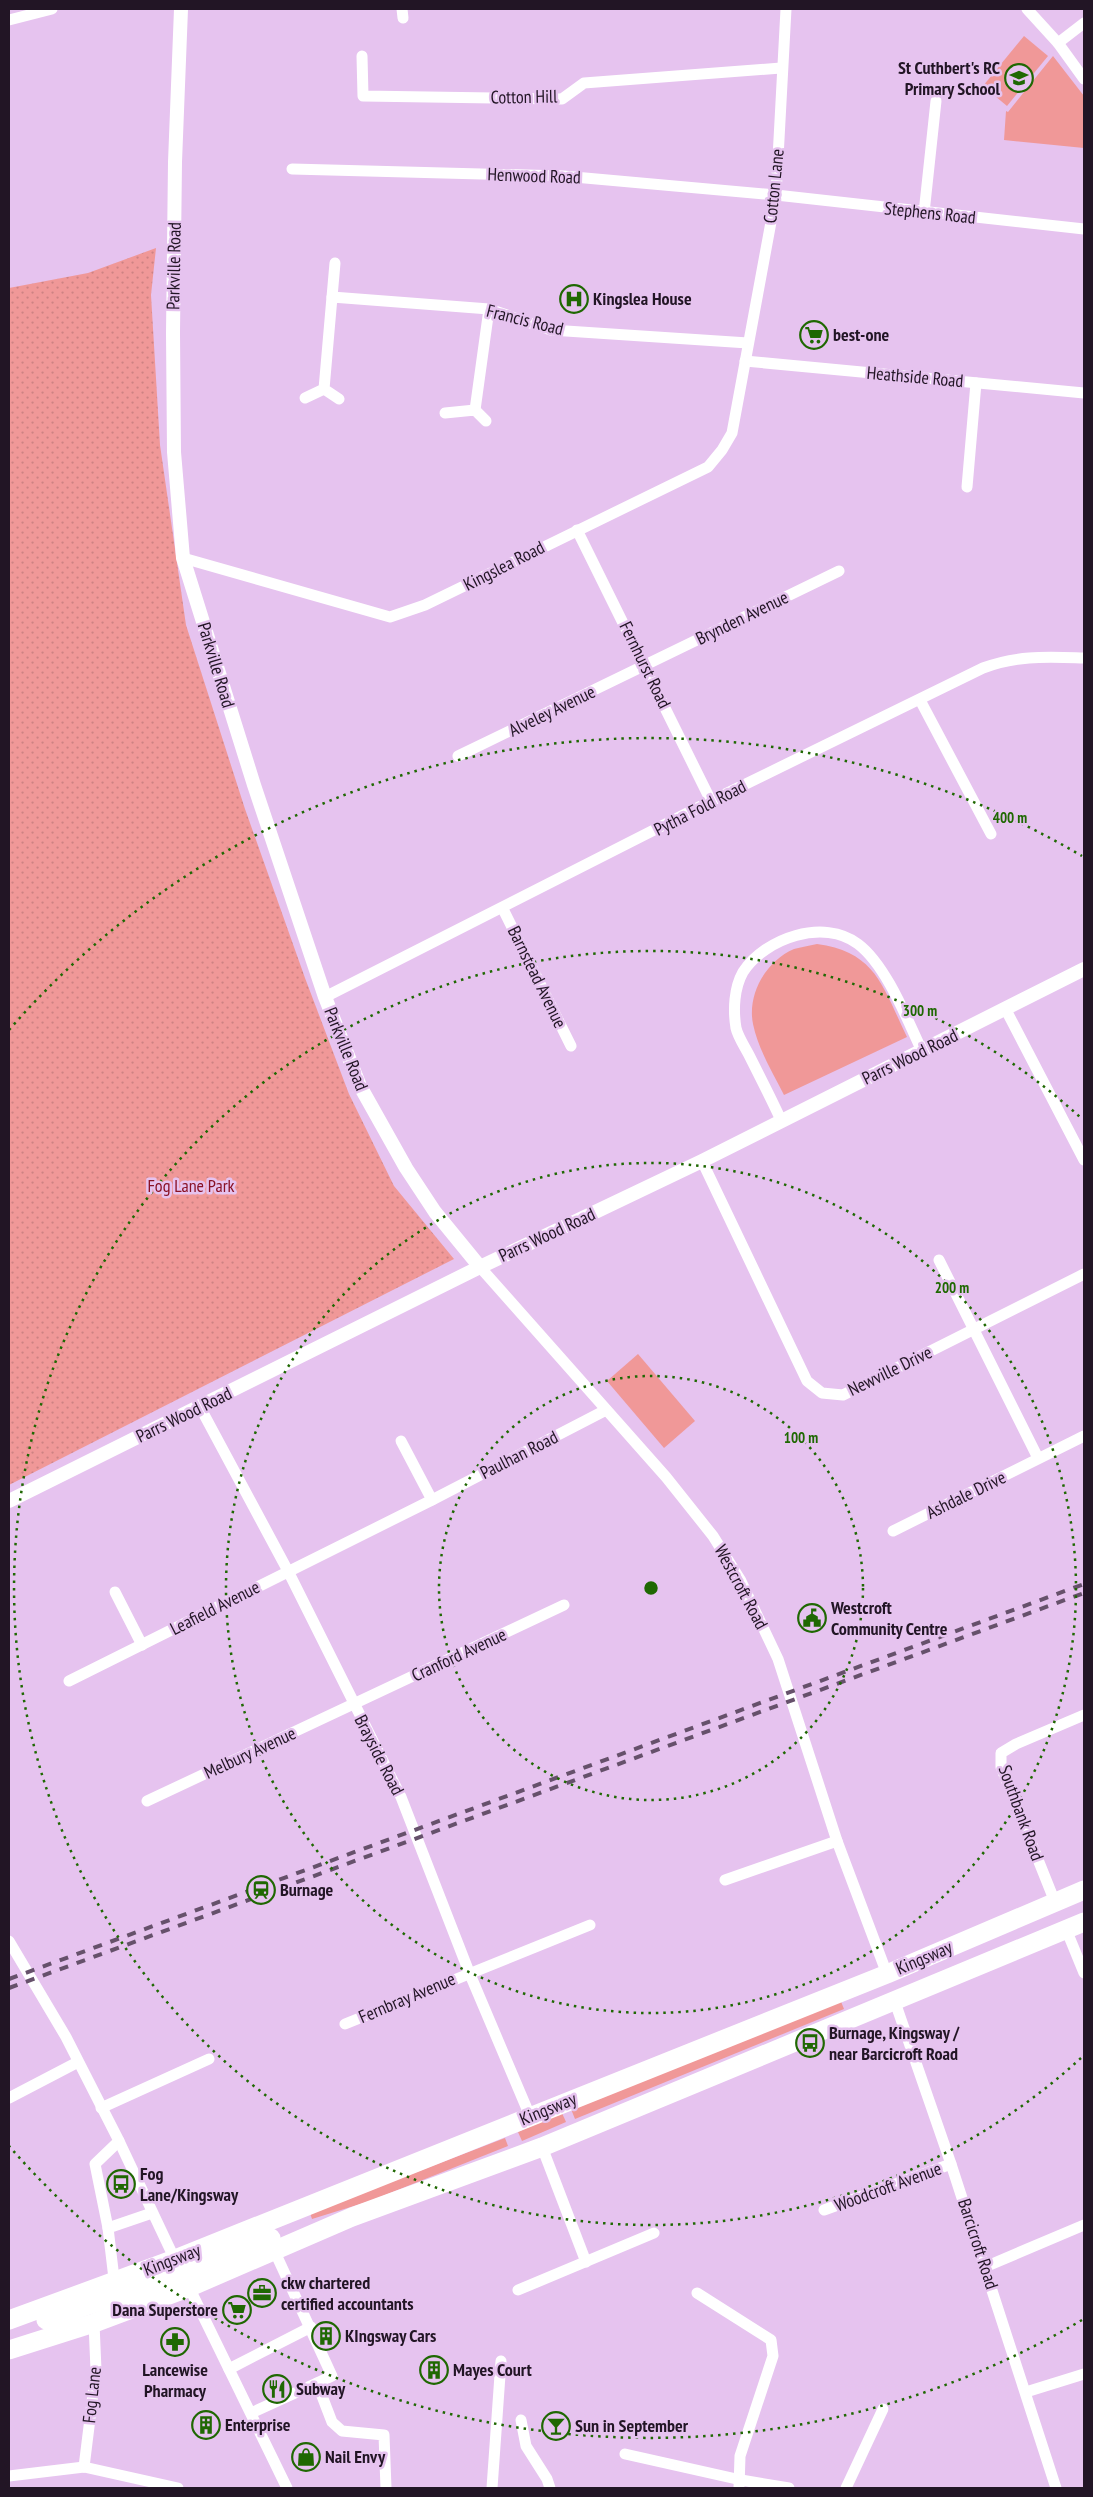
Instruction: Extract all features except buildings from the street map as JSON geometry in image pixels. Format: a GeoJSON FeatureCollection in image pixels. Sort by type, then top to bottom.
{"type":"FeatureCollection","features":[{"type":"Feature","properties":{"kind":"highway","name":"Kingsway"},"geometry":{"type":"LineString","coordinates":[[12,2336],[175,2259],[887,1974],[1084,1890]]}},
{"type":"Feature","properties":{"kind":"highway","name":"Kingsway"},"geometry":{"type":"LineString","coordinates":[[12,2336],[94,2323],[190,2287],[352,2217],[542,2147],[1084,1922]]}},
{"type":"Feature","properties":{"kind":"highway"},"geometry":{"type":"LineString","coordinates":[[175,2259],[188,2267],[201,2266],[309,2222],[352,2217]]}},
{"type":"Feature","properties":{"kind":"highway"},"geometry":{"type":"LineString","coordinates":[[115,2288],[172,2278],[178,2279],[190,2287]]}},
{"type":"Feature","properties":{"kind":"street"},"geometry":{"type":"LineString","coordinates":[[9,20],[52,9]]}},
{"type":"Feature","properties":{"kind":"street","name":"Parkville Road"},"geometry":{"type":"LineString","coordinates":[[180,9],[175,162],[173,333],[174,452],[183,558],[252,778],[325,997],[360,1086],[406,1168],[435,1212],[480,1267]]}},
{"type":"Feature","properties":{"kind":"street","name":"Cotton Lane"},"geometry":{"type":"LineString","coordinates":[[745,361],[776,196],[781,68],[786,9]]}},
{"type":"Feature","properties":{"kind":"street"},"geometry":{"type":"LineString","coordinates":[[1027,9],[1058,43],[1084,79]]}},
{"type":"Feature","properties":{"kind":"street"},"geometry":{"type":"LineString","coordinates":[[1058,43],[1084,23]]}},
{"type":"Feature","properties":{"kind":"street","name":"Cotton Hill"},"geometry":{"type":"LineString","coordinates":[[362,56],[363,96],[397,97],[562,99],[584,84],[781,68]]}},
{"type":"Feature","properties":{"kind":"street"},"geometry":{"type":"LineString","coordinates":[[924,213],[936,101]]}},
{"type":"Feature","properties":{"kind":"street","name":"Henwood Road"},"geometry":{"type":"LineString","coordinates":[[292,169],[563,176],[776,196]]}},
{"type":"Feature","properties":{"kind":"street","name":"Stephens Road"},"geometry":{"type":"LineString","coordinates":[[776,196],[1084,229]]}},
{"type":"Feature","properties":{"kind":"street"},"geometry":{"type":"LineString","coordinates":[[324,389],[335,263]]}},
{"type":"Feature","properties":{"kind":"street","name":"Francis Road"},"geometry":{"type":"LineString","coordinates":[[332,297],[489,310],[551,330],[748,343]]}},
{"type":"Feature","properties":{"kind":"street"},"geometry":{"type":"LineString","coordinates":[[475,410],[489,310]]}},
{"type":"Feature","properties":{"kind":"street","name":"Kingslea Road"},"geometry":{"type":"LineString","coordinates":[[183,558],[390,617],[425,605],[708,467],[722,450],[732,433],[745,361]]}},
{"type":"Feature","properties":{"kind":"street","name":"Heathside Road"},"geometry":{"type":"LineString","coordinates":[[745,361],[1084,393]]}},
{"type":"Feature","properties":{"kind":"street"},"geometry":{"type":"LineString","coordinates":[[967,487],[976,383]]}},
{"type":"Feature","properties":{"kind":"street"},"geometry":{"type":"LineString","coordinates":[[305,398],[324,389]]}},
{"type":"Feature","properties":{"kind":"street"},"geometry":{"type":"LineString","coordinates":[[324,389],[339,399]]}},
{"type":"Feature","properties":{"kind":"street"},"geometry":{"type":"LineString","coordinates":[[445,413],[475,410]]}},
{"type":"Feature","properties":{"kind":"street"},"geometry":{"type":"LineString","coordinates":[[475,410],[486,421]]}},
{"type":"Feature","properties":{"kind":"street","name":"Fernhurst Road"},"geometry":{"type":"LineString","coordinates":[[577,530],[646,666],[711,802]]}},
{"type":"Feature","properties":{"kind":"street","name":"Brynden Avenue"},"geometry":{"type":"LineString","coordinates":[[646,666],[839,571]]}},
{"type":"Feature","properties":{"kind":"street","name":"Pytha Fold Road"},"geometry":{"type":"LineString","coordinates":[[325,997],[503,909],[711,802],[983,668],[1005,660],[1023,657],[1084,658]]}},
{"type":"Feature","properties":{"kind":"street","name":"Alveley Avenue"},"geometry":{"type":"LineString","coordinates":[[458,756],[646,666]]}},
{"type":"Feature","properties":{"kind":"street"},"geometry":{"type":"LineString","coordinates":[[920,700],[991,834]]}},
{"type":"Feature","properties":{"kind":"street","name":"Barnstead Avenue"},"geometry":{"type":"LineString","coordinates":[[503,909],[571,1046]]}},
{"type":"Feature","properties":{"kind":"street"},"geometry":{"type":"LineString","coordinates":[[781,1120],[736,1030],[734,1001],[743,973],[761,954],[785,940],[817,932],[835,934],[858,943],[877,965],[922,1051]]}},
{"type":"Feature","properties":{"kind":"street","name":"Parrs Wood Road"},"geometry":{"type":"LineString","coordinates":[[9,1501],[480,1267],[702,1161],[781,1120],[1006,1010],[1084,969]]}},
{"type":"Feature","properties":{"kind":"street"},"geometry":{"type":"LineString","coordinates":[[1006,1010],[1084,1160]]}},
{"type":"Feature","properties":{"kind":"street","name":"Newville Drive"},"geometry":{"type":"LineString","coordinates":[[702,1161],[807,1381],[822,1392],[843,1395],[1084,1274]]}},
{"type":"Feature","properties":{"kind":"street"},"geometry":{"type":"LineString","coordinates":[[939,1260],[1038,1458]]}},
{"type":"Feature","properties":{"kind":"street","name":"Westcroft Road"},"geometry":{"type":"LineString","coordinates":[[480,1267],[666,1477],[701,1521],[741,1581],[778,1659],[837,1841],[887,1974]]}},
{"type":"Feature","properties":{"kind":"street","name":"Brayside Road"},"geometry":{"type":"LineString","coordinates":[[200,1407],[288,1571],[401,1797],[469,1972],[530,2116]]}},
{"type":"Feature","properties":{"kind":"street","name":"Paulhan Road"},"geometry":{"type":"LineString","coordinates":[[288,1571],[432,1500],[606,1410]]}},
{"type":"Feature","properties":{"kind":"street","name":"Ashdale Drive"},"geometry":{"type":"LineString","coordinates":[[893,1531],[1084,1436]]}},
{"type":"Feature","properties":{"kind":"street"},"geometry":{"type":"LineString","coordinates":[[401,1441],[432,1500]]}},
{"type":"Feature","properties":{"kind":"street","name":"Leafield Avenue"},"geometry":{"type":"LineString","coordinates":[[69,1681],[288,1571]]}},
{"type":"Feature","properties":{"kind":"street"},"geometry":{"type":"LineString","coordinates":[[115,1592],[142,1645]]}},
{"type":"Feature","properties":{"kind":"street","name":"Cranford Avenue"},"geometry":{"type":"LineString","coordinates":[[354,1706],[564,1606]]}},
{"type":"Feature","properties":{"kind":"street","name":"Melbury Avenue"},"geometry":{"type":"LineString","coordinates":[[147,1800],[354,1706]]}},
{"type":"Feature","properties":{"kind":"street","name":"Southbank Road"},"geometry":{"type":"LineString","coordinates":[[1055,1902],[1001,1767],[1001,1753],[1016,1744],[1084,1715]]}},
{"type":"Feature","properties":{"kind":"street"},"geometry":{"type":"LineString","coordinates":[[725,1880],[837,1841]]}},
{"type":"Feature","properties":{"kind":"street","name":"Fernbray Avenue"},"geometry":{"type":"LineString","coordinates":[[345,2024],[590,1924]]}},
{"type":"Feature","properties":{"kind":"street"},"geometry":{"type":"LineString","coordinates":[[1066,1929],[1084,1973]]}},
{"type":"Feature","properties":{"kind":"street"},"geometry":{"type":"LineString","coordinates":[[9,1942],[50,2009],[119,2141],[152,2213],[190,2287],[287,2488]]}},
{"type":"Feature","properties":{"kind":"street","name":"Barcicroft Road"},"geometry":{"type":"LineString","coordinates":[[895,2002],[951,2164],[1056,2488]]}},
{"type":"Feature","properties":{"kind":"street"},"geometry":{"type":"LineString","coordinates":[[101,2108],[209,2059]]}},
{"type":"Feature","properties":{"kind":"street"},"geometry":{"type":"LineString","coordinates":[[9,2098],[78,2062]]}},
{"type":"Feature","properties":{"kind":"street"},"geometry":{"type":"LineString","coordinates":[[115,2288],[108,2228],[95,2164],[119,2141]]}},
{"type":"Feature","properties":{"kind":"street"},"geometry":{"type":"LineString","coordinates":[[542,2147],[586,2262]]}},
{"type":"Feature","properties":{"kind":"street","name":"Woodcroft Avenue"},"geometry":{"type":"LineString","coordinates":[[824,2210],[951,2164]]}},
{"type":"Feature","properties":{"kind":"street"},"geometry":{"type":"LineString","coordinates":[[108,2228],[152,2213]]}},
{"type":"Feature","properties":{"kind":"street"},"geometry":{"type":"LineString","coordinates":[[985,2267],[1084,2225]]}},
{"type":"Feature","properties":{"kind":"street"},"geometry":{"type":"LineString","coordinates":[[518,2290],[654,2233]]}},
{"type":"Feature","properties":{"kind":"street"},"geometry":{"type":"LineString","coordinates":[[251,2413],[332,2376],[274,2250]]}},
{"type":"Feature","properties":{"kind":"street"},"geometry":{"type":"LineString","coordinates":[[697,2292],[771,2340],[773,2356],[740,2456],[740,2484]]}},
{"type":"Feature","properties":{"kind":"street","name":"Fog Lane"},"geometry":{"type":"LineString","coordinates":[[84,2467],[96,2370],[94,2323]]}},
{"type":"Feature","properties":{"kind":"street"},"geometry":{"type":"LineString","coordinates":[[229,2369],[311,2327]]}},
{"type":"Feature","properties":{"kind":"street"},"geometry":{"type":"LineString","coordinates":[[492,2488],[501,2361]]}},
{"type":"Feature","properties":{"kind":"street"},"geometry":{"type":"LineString","coordinates":[[1026,2392],[1084,2374]]}},
{"type":"Feature","properties":{"kind":"street"},"geometry":{"type":"LineString","coordinates":[[317,2383],[332,2422],[342,2431],[384,2435],[386,2488]]}},
{"type":"Feature","properties":{"kind":"street"},"geometry":{"type":"LineString","coordinates":[[846,2488],[883,2409]]}},
{"type":"Feature","properties":{"kind":"street"},"geometry":{"type":"LineString","coordinates":[[521,2420],[526,2446],[547,2479],[550,2488]]}},
{"type":"Feature","properties":{"kind":"street"},"geometry":{"type":"LineString","coordinates":[[625,2454],[740,2484],[789,2488]]}},
{"type":"Feature","properties":{"kind":"street"},"geometry":{"type":"LineString","coordinates":[[9,2476],[84,2467],[178,2488]]}},
{"type":"Feature","properties":{"kind":"green space"},"geometry":{"type":"Polygon","coordinates":[[[1024,36],[1048,56],[1007,106],[983,86],[1024,36]]]}},
{"type":"Feature","properties":{"kind":"green space"},"geometry":{"type":"Polygon","coordinates":[[[1053,56],[1084,96],[1084,148],[1004,140],[1006,111],[1008,112],[1053,56]]]}},
{"type":"Feature","properties":{"kind":"green space","name":"Fog Lane Park"},"geometry":{"type":"Polygon","coordinates":[[[156,248],[151,295],[160,445],[186,625],[245,809],[305,978],[349,1094],[394,1186],[454,1259],[9,1485],[9,288],[88,273],[156,248]]]}},
{"type":"Feature","properties":{"kind":"green space"},"geometry":{"type":"Polygon","coordinates":[[[817,944],[837,948],[853,955],[866,964],[884,988],[907,1037],[784,1095],[758,1043],[753,1024],[753,1001],[761,980],[775,962],[784,954],[794,949],[817,944]]]}},
{"type":"Feature","properties":{"kind":"green space"},"geometry":{"type":"Polygon","coordinates":[[[638,1354],[695,1421],[664,1448],[607,1381],[638,1354]]]}},
{"type":"Feature","properties":{"kind":"green space"},"geometry":{"type":"Polygon","coordinates":[[[840,1999],[844,2009],[575,2119],[571,2109],[840,1999]]]}},
{"type":"Feature","properties":{"kind":"green space"},"geometry":{"type":"Polygon","coordinates":[[[562,2113],[566,2122],[522,2141],[518,2132],[562,2113]]]}},
{"type":"Feature","properties":{"kind":"green space"},"geometry":{"type":"Polygon","coordinates":[[[505,2138],[508,2146],[370,2201],[312,2219],[310,2213],[505,2138]]]}},
{"type":"Feature","properties":{"kind":"railway"},"geometry":{"type":"LineString","coordinates":[[9,1979],[1084,1584]]}},
{"type":"Feature","properties":{"kind":"railway"},"geometry":{"type":"LineString","coordinates":[[9,1988],[1084,1593]]}},
{"type":"Feature","properties":{"kind":"place","name":"St Cuthbert's RC Primary School"},"geometry":{"type":"Point","coordinates":[1019,78]}},
{"type":"Feature","properties":{"kind":"place","name":"Kingslea House"},"geometry":{"type":"Point","coordinates":[574,299]}},
{"type":"Feature","properties":{"kind":"place","name":"best-one"},"geometry":{"type":"Point","coordinates":[814,335]}},
{"type":"Feature","properties":{"kind":"place","name":"Westcroft Community Centre"},"geometry":{"type":"Point","coordinates":[812,1618]}},
{"type":"Feature","properties":{"kind":"place","name":"Burnage"},"geometry":{"type":"Point","coordinates":[261,1890]}},
{"type":"Feature","properties":{"kind":"place","name":"Burnage, Kingsway / near Barcicroft Road"},"geometry":{"type":"Point","coordinates":[810,2043]}},
{"type":"Feature","properties":{"kind":"place","name":"Fog Lane/Kingsway"},"geometry":{"type":"Point","coordinates":[121,2184]}},
{"type":"Feature","properties":{"kind":"place","name":"ckw chartered certified accountants"},"geometry":{"type":"Point","coordinates":[262,2293]}},
{"type":"Feature","properties":{"kind":"place","name":"Dana Superstore"},"geometry":{"type":"Point","coordinates":[237,2310]}},
{"type":"Feature","properties":{"kind":"place","name":"KIngsway Cars"},"geometry":{"type":"Point","coordinates":[326,2336]}},
{"type":"Feature","properties":{"kind":"place","name":"Lancewise Pharmacy"},"geometry":{"type":"Point","coordinates":[175,2342]}},
{"type":"Feature","properties":{"kind":"place","name":"Mayes Court"},"geometry":{"type":"Point","coordinates":[434,2370]}},
{"type":"Feature","properties":{"kind":"place","name":"Subway"},"geometry":{"type":"Point","coordinates":[277,2389]}},
{"type":"Feature","properties":{"kind":"place","name":"Enterprise"},"geometry":{"type":"Point","coordinates":[206,2425]}},
{"type":"Feature","properties":{"kind":"place","name":"Sun in September"},"geometry":{"type":"Point","coordinates":[556,2426]}},
{"type":"Feature","properties":{"kind":"place","name":"Nail Envy"},"geometry":{"type":"Point","coordinates":[306,2457]}}]}
